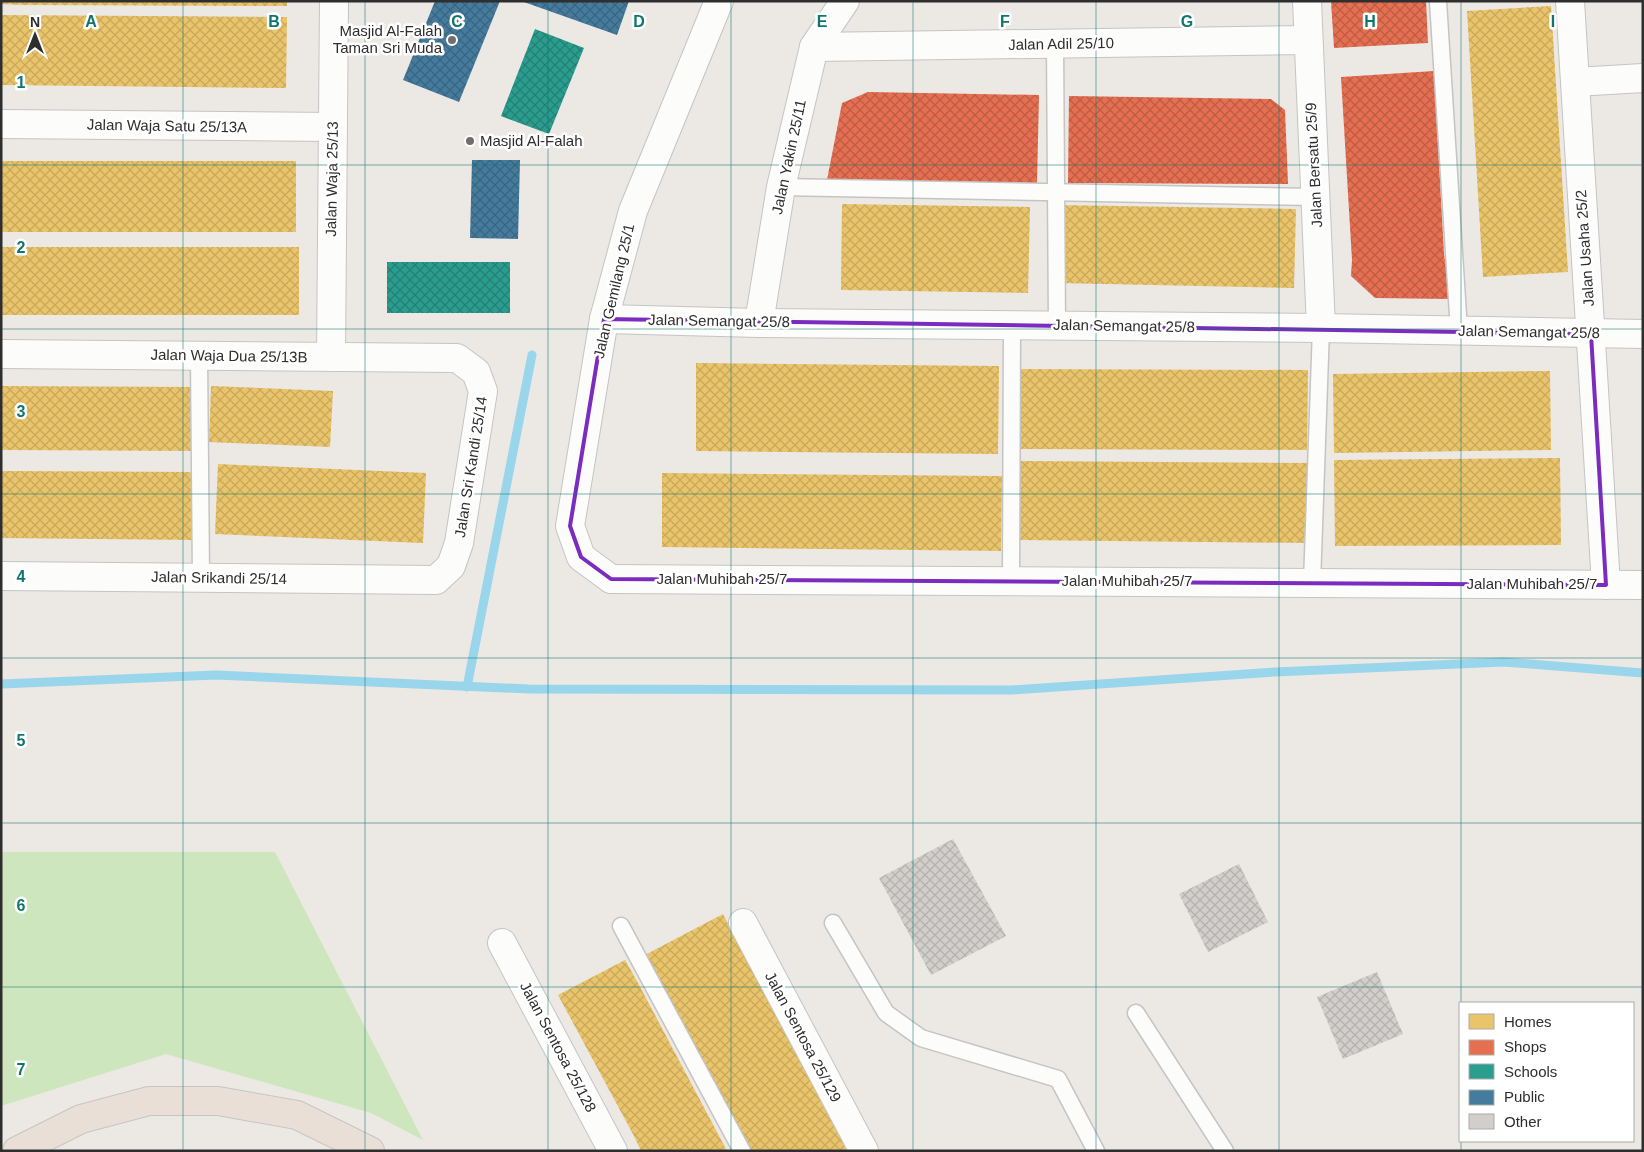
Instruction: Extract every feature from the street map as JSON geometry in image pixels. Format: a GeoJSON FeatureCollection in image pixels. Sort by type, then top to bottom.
{"type":"FeatureCollection","features":[{"type":"Feature","properties":{"kind":"highway"},"geometry":{"type":"LineString","coordinates":[[17,1151],[80,1119],[149,1101],[218,1101],[297,1115],[370,1151]]}},
{"type":"Feature","properties":{"kind":"street","name":"Jalan Waja 25/13"},"geometry":{"type":"LineString","coordinates":[[331,357],[334,1]]}},
{"type":"Feature","properties":{"kind":"street","name":"Jalan Gemilang 25/1"},"geometry":{"type":"LineString","coordinates":[[611,579],[581,557],[570,526],[604,319],[633,211],[719,1]]}},
{"type":"Feature","properties":{"kind":"street","name":"Jalan Yakin 25/11"},"geometry":{"type":"LineString","coordinates":[[759,323],[781,187],[814,47],[845,1]]}},
{"type":"Feature","properties":{"kind":"street","name":"Jalan Bersatu 25/9"},"geometry":{"type":"LineString","coordinates":[[1307,1],[1321,328]]}},
{"type":"Feature","properties":{"kind":"street","name":"Jalan Usaha 25/2"},"geometry":{"type":"LineString","coordinates":[[1570,1],[1606,585]]}},
{"type":"Feature","properties":{"kind":"street","name":"Jalan Adil 25/10"},"geometry":{"type":"LineString","coordinates":[[814,47],[1308,40]]}},
{"type":"Feature","properties":{"kind":"street"},"geometry":{"type":"LineString","coordinates":[[1575,82],[1643,78]]}},
{"type":"Feature","properties":{"kind":"street","name":"Jalan Waja Satu 25/13A"},"geometry":{"type":"LineString","coordinates":[[1,124],[333,127]]}},
{"type":"Feature","properties":{"kind":"street","name":"Jalan Semangat 25/8"},"geometry":{"type":"LineString","coordinates":[[604,319],[759,323],[1321,328],[1643,334]]}},
{"type":"Feature","properties":{"kind":"street","name":"Jalan Waja Dua 25/13B"},"geometry":{"type":"LineString","coordinates":[[1,354],[457,358]]}},
{"type":"Feature","properties":{"kind":"street","name":"Jalan Sri Kandi 25/14"},"geometry":{"type":"LineString","coordinates":[[436,580],[451,566],[459,543],[484,392],[476,372],[457,358]]}},
{"type":"Feature","properties":{"kind":"street","name":"Jalan Srikandi 25/14"},"geometry":{"type":"LineString","coordinates":[[1,576],[436,580]]}},
{"type":"Feature","properties":{"kind":"street","name":"Jalan Muhibah 25/7"},"geometry":{"type":"LineString","coordinates":[[611,579],[1643,585]]}},
{"type":"Feature","properties":{"kind":"street","name":"Jalan Sentosa 25/129"},"geometry":{"type":"LineString","coordinates":[[743,923],[864,1151]]}},
{"type":"Feature","properties":{"kind":"street","name":"Jalan Sentosa 25/128"},"geometry":{"type":"LineString","coordinates":[[502,943],[613,1151]]}},
{"type":"Feature","properties":{"kind":"lane"},"geometry":{"type":"LineString","coordinates":[[1438,1],[1459,331]]}},
{"type":"Feature","properties":{"kind":"lane"},"geometry":{"type":"LineString","coordinates":[[1055,44],[1057,325]]}},
{"type":"Feature","properties":{"kind":"lane"},"geometry":{"type":"LineString","coordinates":[[781,187],[1315,197]]}},
{"type":"Feature","properties":{"kind":"lane"},"geometry":{"type":"LineString","coordinates":[[1011,581],[1012,325]]}},
{"type":"Feature","properties":{"kind":"lane"},"geometry":{"type":"LineString","coordinates":[[1312,583],[1321,328]]}},
{"type":"Feature","properties":{"kind":"lane"},"geometry":{"type":"LineString","coordinates":[[198,356],[201,578]]}},
{"type":"Feature","properties":{"kind":"lane"},"geometry":{"type":"LineString","coordinates":[[833,923],[886,1014],[921,1038],[1058,1079],[1096,1151]]}},
{"type":"Feature","properties":{"kind":"lane"},"geometry":{"type":"LineString","coordinates":[[621,926],[742,1151]]}},
{"type":"Feature","properties":{"kind":"lane"},"geometry":{"type":"LineString","coordinates":[[1136,1014],[1225,1151]]}},
{"type":"Feature","properties":{"kind":"highlighted area"},"geometry":{"type":"Polygon","coordinates":[[[604,319],[1591,334],[1606,585],[611,579],[581,557],[570,526],[604,319]]]}},
{"type":"Feature","properties":{"kind":"green space"},"geometry":{"type":"Polygon","coordinates":[[[1,852],[275,852],[423,1140],[371,1113],[166,1054],[1,1106],[1,852]]]}},
{"type":"Feature","properties":{"kind":"building: Homes"},"geometry":{"type":"Polygon","coordinates":[[[1,1],[287,1],[287,6],[22,5],[1,4],[1,1]]]}},
{"type":"Feature","properties":{"kind":"building: Homes"},"geometry":{"type":"Polygon","coordinates":[[[1551,6],[1568,272],[1483,277],[1467,11],[1551,6]]]}},
{"type":"Feature","properties":{"kind":"building: Homes"},"geometry":{"type":"Polygon","coordinates":[[[1,15],[287,17],[286,88],[1,85],[1,15]]]}},
{"type":"Feature","properties":{"kind":"building: Homes"},"geometry":{"type":"Polygon","coordinates":[[[1,161],[296,161],[296,232],[1,232],[1,161]]]}},
{"type":"Feature","properties":{"kind":"building: Homes"},"geometry":{"type":"Polygon","coordinates":[[[842,204],[1030,207],[1028,293],[841,290],[842,204]]]}},
{"type":"Feature","properties":{"kind":"building: Homes"},"geometry":{"type":"Polygon","coordinates":[[[1059,205],[1296,209],[1294,288],[1057,283],[1059,205]]]}},
{"type":"Feature","properties":{"kind":"building: Homes"},"geometry":{"type":"Polygon","coordinates":[[[1,247],[299,247],[299,315],[1,315],[1,247]]]}},
{"type":"Feature","properties":{"kind":"building: Homes"},"geometry":{"type":"Polygon","coordinates":[[[696,363],[999,366],[998,454],[696,451],[696,363]]]}},
{"type":"Feature","properties":{"kind":"building: Homes"},"geometry":{"type":"Polygon","coordinates":[[[1015,369],[1308,370],[1307,450],[1015,449],[1015,369]]]}},
{"type":"Feature","properties":{"kind":"building: Homes"},"geometry":{"type":"Polygon","coordinates":[[[1550,371],[1551,450],[1334,453],[1333,374],[1550,371]]]}},
{"type":"Feature","properties":{"kind":"building: Homes"},"geometry":{"type":"Polygon","coordinates":[[[1,386],[194,387],[193,451],[1,450],[1,386]]]}},
{"type":"Feature","properties":{"kind":"building: Homes"},"geometry":{"type":"Polygon","coordinates":[[[211,386],[333,391],[330,447],[209,442],[211,386]]]}},
{"type":"Feature","properties":{"kind":"building: Homes"},"geometry":{"type":"Polygon","coordinates":[[[1560,458],[1561,545],[1335,546],[1334,460],[1560,458]]]}},
{"type":"Feature","properties":{"kind":"building: Homes"},"geometry":{"type":"Polygon","coordinates":[[[1019,461],[1309,463],[1308,543],[1018,540],[1019,461]]]}},
{"type":"Feature","properties":{"kind":"building: Homes"},"geometry":{"type":"Polygon","coordinates":[[[218,464],[426,473],[423,543],[215,534],[218,464]]]}},
{"type":"Feature","properties":{"kind":"building: Homes"},"geometry":{"type":"Polygon","coordinates":[[[1,471],[195,472],[195,540],[1,538],[1,471]]]}},
{"type":"Feature","properties":{"kind":"building: Homes"},"geometry":{"type":"Polygon","coordinates":[[[662,473],[1002,476],[1001,551],[662,547],[662,473]]]}},
{"type":"Feature","properties":{"kind":"building: Homes"},"geometry":{"type":"Polygon","coordinates":[[[723,914],[847,1151],[744,1151],[641,957],[723,914]]]}},
{"type":"Feature","properties":{"kind":"building: Homes"},"geometry":{"type":"Polygon","coordinates":[[[625,960],[727,1151],[641,1151],[558,995],[625,960]]]}},
{"type":"Feature","properties":{"kind":"building: Shops"},"geometry":{"type":"Polygon","coordinates":[[[1331,1],[1426,1],[1428,43],[1334,48],[1331,1]]]}},
{"type":"Feature","properties":{"kind":"building: Shops"},"geometry":{"type":"Polygon","coordinates":[[[1434,71],[1444,254],[1451,299],[1375,298],[1351,276],[1352,260],[1341,77],[1434,71]]]}},
{"type":"Feature","properties":{"kind":"building: Shops"},"geometry":{"type":"Polygon","coordinates":[[[868,92],[1039,95],[1037,183],[827,180],[842,103],[868,92]]]}},
{"type":"Feature","properties":{"kind":"building: Shops"},"geometry":{"type":"Polygon","coordinates":[[[1069,96],[1271,99],[1285,110],[1288,184],[1068,183],[1069,96]]]}},
{"type":"Feature","properties":{"kind":"building: Schools"},"geometry":{"type":"Polygon","coordinates":[[[535,29],[584,48],[549,134],[501,116],[535,29]]]}},
{"type":"Feature","properties":{"kind":"building: Schools"},"geometry":{"type":"Polygon","coordinates":[[[387,262],[510,262],[510,313],[387,313],[387,262]]]}},
{"type":"Feature","properties":{"kind":"building: Public","name":"Masjid Al-Falah Taman Sri Muda"},"geometry":{"type":"Polygon","coordinates":[[[435,1],[500,1],[459,102],[403,80],[435,1]]]}},
{"type":"Feature","properties":{"kind":"building: Public"},"geometry":{"type":"Polygon","coordinates":[[[521,1],[629,1],[617,35],[521,1]]]}},
{"type":"Feature","properties":{"kind":"building: Public"},"geometry":{"type":"Polygon","coordinates":[[[472,160],[520,160],[518,239],[470,238],[472,160]]]}},
{"type":"Feature","properties":{"kind":"building: Other"},"geometry":{"type":"Polygon","coordinates":[[[953,839],[1006,936],[931,975],[879,878],[953,839]]]}},
{"type":"Feature","properties":{"kind":"building: Other"},"geometry":{"type":"Polygon","coordinates":[[[1239,864],[1268,922],[1208,952],[1179,894],[1239,864]]]}},
{"type":"Feature","properties":{"kind":"building: Other"},"geometry":{"type":"Polygon","coordinates":[[[1377,972],[1403,1034],[1343,1059],[1317,997],[1377,972]]]}},
{"type":"Feature","properties":{"kind":"waterway"},"geometry":{"type":"LineString","coordinates":[[467,687],[532,355]]}},
{"type":"Feature","properties":{"kind":"waterway"},"geometry":{"type":"LineString","coordinates":[[1,684],[216,675],[529,689],[1012,690],[1275,672],[1504,662],[1643,673]]}},
{"type":"Feature","properties":{"kind":"place","name":"Masjid Al-Falah Taman Sri Muda"},"geometry":{"type":"Point","coordinates":[452,40]}},
{"type":"Feature","properties":{"kind":"place","name":"Masjid Al-Falah"},"geometry":{"type":"Point","coordinates":[470,141]}}]}
